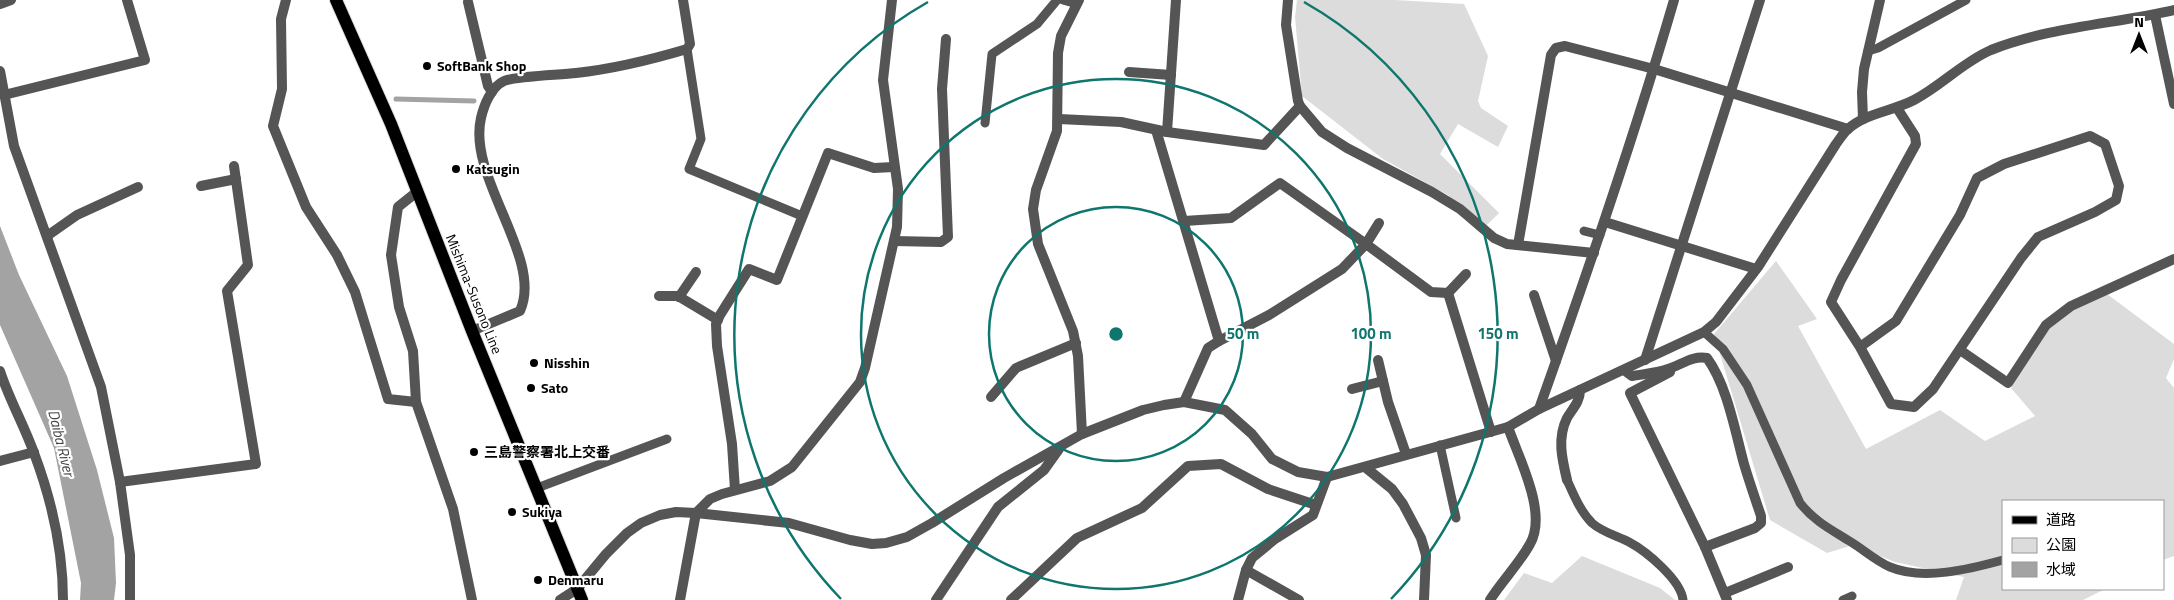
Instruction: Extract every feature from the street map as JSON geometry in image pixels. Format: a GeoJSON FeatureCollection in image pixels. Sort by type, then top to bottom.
{"type":"FeatureCollection","features":[{"type":"Feature","properties":{"kind":"main road","name":"Mishima-Susono Line"},"geometry":{"type":"LineString","coordinates":[[336,0],[391,124],[579,596]]}},
{"type":"Feature","properties":{"kind":"street"},"geometry":{"type":"LineString","coordinates":[[0,4],[11,0]]}},
{"type":"Feature","properties":{"kind":"street"},"geometry":{"type":"LineString","coordinates":[[4,95],[145,60],[127,0]]}},
{"type":"Feature","properties":{"kind":"street"},"geometry":{"type":"LineString","coordinates":[[286,0],[281,18],[282,89],[273,126],[306,207],[337,255],[355,292],[388,399],[416,402]]}},
{"type":"Feature","properties":{"kind":"street"},"geometry":{"type":"LineString","coordinates":[[472,331],[520,312],[524,296],[518,254],[488,181],[481,147],[479,128],[481,117],[492,92],[506,80],[613,68],[687,49],[690,44],[690,38],[683,0]]}},
{"type":"Feature","properties":{"kind":"street"},"geometry":{"type":"LineString","coordinates":[[680,600],[696,513],[710,499],[770,481],[792,468],[860,382],[865,368],[894,241],[899,207],[884,80],[892,0]]}},
{"type":"Feature","properties":{"kind":"street"},"geometry":{"type":"LineString","coordinates":[[1167,132],[1176,0]]}},
{"type":"Feature","properties":{"kind":"street"},"geometry":{"type":"LineString","coordinates":[[1288,0],[1286,25],[1300,106],[1322,132],[1347,148],[1453,205],[1494,238],[1507,244],[1594,253]]}},
{"type":"Feature","properties":{"kind":"street"},"geometry":{"type":"LineString","coordinates":[[1539,409],[1605,222],[1674,0]]}},
{"type":"Feature","properties":{"kind":"street"},"geometry":{"type":"LineString","coordinates":[[1645,360],[1760,0]]}},
{"type":"Feature","properties":{"kind":"street"},"geometry":{"type":"LineString","coordinates":[[1863,119],[1862,92],[1868,51],[1880,0]]}},
{"type":"Feature","properties":{"kind":"street"},"geometry":{"type":"LineString","coordinates":[[468,2],[488,86],[492,92]]}},
{"type":"Feature","properties":{"kind":"street"},"geometry":{"type":"LineString","coordinates":[[1078,2],[1061,36],[1058,53],[1059,120],[1036,190],[1033,209],[1038,244],[1076,343],[1082,434]]}},
{"type":"Feature","properties":{"kind":"street"},"geometry":{"type":"LineString","coordinates":[[560,600],[579,596],[606,554],[627,533],[641,523],[660,515],[676,512],[696,513],[789,524],[850,540],[872,544],[886,543],[907,537],[932,524],[1004,478],[1082,434],[1143,410],[1184,402],[1225,410],[1252,434],[1272,459],[1298,472],[1327,477],[1508,427],[1539,409],[1704,332],[1716,322],[1776,241],[1836,144],[1848,129],[1863,119],[1897,108],[1942,83],[1990,50],[2051,32],[2155,15],[2174,10]]}},
{"type":"Feature","properties":{"kind":"street"},"geometry":{"type":"LineString","coordinates":[[2155,15],[2174,104]]}},
{"type":"Feature","properties":{"kind":"street"},"geometry":{"type":"LineString","coordinates":[[894,241],[941,242],[948,237],[942,89],[946,39]]}},
{"type":"Feature","properties":{"kind":"street"},"geometry":{"type":"LineString","coordinates":[[1518,245],[1551,55],[1556,48],[1565,46],[1654,69],[1848,129]]}},
{"type":"Feature","properties":{"kind":"street"},"geometry":{"type":"LineString","coordinates":[[0,71],[14,146],[101,388],[120,482],[130,555],[130,600]]}},
{"type":"Feature","properties":{"kind":"street"},"geometry":{"type":"LineString","coordinates":[[1129,72],[1171,75]]}},
{"type":"Feature","properties":{"kind":"street"},"geometry":{"type":"LineString","coordinates":[[1059,120],[1121,122],[1167,132],[1264,145],[1300,106]]}},
{"type":"Feature","properties":{"kind":"street"},"geometry":{"type":"LineString","coordinates":[[1860,347],[1896,321],[1960,215],[1977,178],[2004,164],[2090,136],[2105,144],[2119,186],[2116,200],[2095,212],[2038,236],[2021,258],[1933,389],[1914,407],[1891,404],[1860,347],[1831,302],[1841,280],[1916,144],[1914,136],[1897,108]]}},
{"type":"Feature","properties":{"kind":"street"},"geometry":{"type":"LineString","coordinates":[[1156,130],[1219,340]]}},
{"type":"Feature","properties":{"kind":"street"},"geometry":{"type":"LineString","coordinates":[[735,490],[732,444],[717,346],[718,320],[750,269],[777,280],[828,153],[874,168],[894,167]]}},
{"type":"Feature","properties":{"kind":"street"},"geometry":{"type":"LineString","coordinates":[[120,482],[256,464],[226,291],[248,265],[234,166]]}},
{"type":"Feature","properties":{"kind":"street"},"geometry":{"type":"LineString","coordinates":[[201,186],[236,179]]}},
{"type":"Feature","properties":{"kind":"street"},"geometry":{"type":"LineString","coordinates":[[1184,221],[1231,218],[1280,183],[1431,292],[1448,293],[1466,274]]}},
{"type":"Feature","properties":{"kind":"street"},"geometry":{"type":"LineString","coordinates":[[47,236],[78,215],[138,187]]}},
{"type":"Feature","properties":{"kind":"street"},"geometry":{"type":"LineString","coordinates":[[418,191],[398,207],[391,255],[399,307],[413,351],[416,402],[453,509],[472,600]]}},
{"type":"Feature","properties":{"kind":"street"},"geometry":{"type":"LineString","coordinates":[[1605,222],[1756,269]]}},
{"type":"Feature","properties":{"kind":"street"},"geometry":{"type":"LineString","coordinates":[[1184,402],[1208,348],[1219,340],[1269,315],[1342,269],[1366,244],[1379,223]]}},
{"type":"Feature","properties":{"kind":"street"},"geometry":{"type":"LineString","coordinates":[[1960,350],[2008,383],[2046,325],[2070,306],[2174,258]]}},
{"type":"Feature","properties":{"kind":"street"},"geometry":{"type":"LineString","coordinates":[[679,297],[696,272]]}},
{"type":"Feature","properties":{"kind":"street"},"geometry":{"type":"LineString","coordinates":[[1448,293],[1491,432]]}},
{"type":"Feature","properties":{"kind":"street"},"geometry":{"type":"LineString","coordinates":[[1534,295],[1556,361]]}},
{"type":"Feature","properties":{"kind":"street"},"geometry":{"type":"LineString","coordinates":[[659,296],[679,297],[718,320]]}},
{"type":"Feature","properties":{"kind":"street"},"geometry":{"type":"LineString","coordinates":[[990,396],[1016,368],[1076,343]]}},
{"type":"Feature","properties":{"kind":"street"},"geometry":{"type":"LineString","coordinates":[[1624,370],[1632,376],[1668,369],[1699,356],[1710,361],[1731,412],[1744,463],[1761,516],[1760,524],[1755,528],[1705,547]]}},
{"type":"Feature","properties":{"kind":"street"},"geometry":{"type":"LineString","coordinates":[[1378,360],[1382,381],[1406,454]]}},
{"type":"Feature","properties":{"kind":"street"},"geometry":{"type":"LineString","coordinates":[[1680,364],[1678,368],[1630,393],[1705,547],[1726,596],[1788,567]]}},
{"type":"Feature","properties":{"kind":"street"},"geometry":{"type":"LineString","coordinates":[[0,371],[34,452],[53,508],[63,580],[63,600]]}},
{"type":"Feature","properties":{"kind":"street"},"geometry":{"type":"LineString","coordinates":[[1352,389],[1382,381]]}},
{"type":"Feature","properties":{"kind":"street"},"geometry":{"type":"LineString","coordinates":[[1567,480],[1562,460],[1563,430],[1580,398],[1580,390]]}},
{"type":"Feature","properties":{"kind":"street"},"geometry":{"type":"LineString","coordinates":[[1490,600],[1530,544],[1536,531],[1534,499],[1508,427]]}},
{"type":"Feature","properties":{"kind":"street"},"geometry":{"type":"LineString","coordinates":[[936,600],[998,507],[1044,470],[1059,448]]}},
{"type":"Feature","properties":{"kind":"street"},"geometry":{"type":"LineString","coordinates":[[0,461],[34,452]]}},
{"type":"Feature","properties":{"kind":"street"},"geometry":{"type":"LineString","coordinates":[[1011,600],[1077,538],[1142,508],[1188,466],[1221,464],[1268,489],[1316,505]]}},
{"type":"Feature","properties":{"kind":"street"},"geometry":{"type":"LineString","coordinates":[[1365,467],[1392,489],[1403,504],[1421,538],[1426,555],[1424,600]]}},
{"type":"Feature","properties":{"kind":"street"},"geometry":{"type":"LineString","coordinates":[[1238,600],[1246,570],[1252,558],[1276,539],[1313,515],[1327,477]]}},
{"type":"Feature","properties":{"kind":"street"},"geometry":{"type":"LineString","coordinates":[[1246,570],[1299,600]]}},
{"type":"Feature","properties":{"kind":"lane"},"geometry":{"type":"LineString","coordinates":[[985,123],[992,54],[1037,24],[1057,0]]}},
{"type":"Feature","properties":{"kind":"lane"},"geometry":{"type":"LineString","coordinates":[[1063,0],[1078,2]]}},
{"type":"Feature","properties":{"kind":"lane"},"geometry":{"type":"LineString","coordinates":[[1868,51],[1878,48],[1966,0]]}},
{"type":"Feature","properties":{"kind":"lane"},"geometry":{"type":"LineString","coordinates":[[687,49],[700,139],[689,169],[802,216]]}},
{"type":"Feature","properties":{"kind":"lane"},"geometry":{"type":"LineString","coordinates":[[1584,231],[1600,235]]}},
{"type":"Feature","properties":{"kind":"lane"},"geometry":{"type":"LineString","coordinates":[[1704,332],[1723,349],[1747,385],[1800,503],[1820,525],[1886,564],[1903,570],[1940,572],[1973,568],[2002,560]]}},
{"type":"Feature","properties":{"kind":"lane"},"geometry":{"type":"LineString","coordinates":[[537,488],[667,439]]}},
{"type":"Feature","properties":{"kind":"lane"},"geometry":{"type":"LineString","coordinates":[[1440,446],[1456,518]]}},
{"type":"Feature","properties":{"kind":"lane"},"geometry":{"type":"LineString","coordinates":[[1567,480],[1584,514],[1593,524],[1642,550],[1663,568],[1674,582],[1683,600]]}},
{"type":"Feature","properties":{"kind":"green space"},"geometry":{"type":"Polygon","coordinates":[[[1297,0],[1395,0],[1464,4],[1488,56],[1478,101],[1481,108],[1508,126],[1498,147],[1458,124],[1440,154],[1499,213],[1483,229],[1448,195],[1383,159],[1302,96],[1295,17],[1297,0]]]}},
{"type":"Feature","properties":{"kind":"green space"},"geometry":{"type":"Polygon","coordinates":[[[1776,261],[1817,319],[1798,326],[1866,449],[1940,410],[1985,441],[2035,416],[2011,388],[2046,325],[2103,291],[2174,344],[2174,359],[2166,378],[2174,388],[2174,556],[2164,560],[2164,500],[2002,500],[2002,590],[2103,590],[2083,600],[1956,600],[1964,577],[1895,562],[1853,545],[1827,553],[1770,520],[1714,334],[1776,261]]]}},
{"type":"Feature","properties":{"kind":"green space"},"geometry":{"type":"Polygon","coordinates":[[[1582,556],[1660,588],[1675,600],[1504,600],[1524,573],[1552,583],[1582,556]]]}},
{"type":"Feature","properties":{"kind":"water","name":"Daiba River"},"geometry":{"type":"Polygon","coordinates":[[[0,226],[19,275],[67,376],[97,470],[114,538],[116,583],[114,600],[80,600],[81,583],[54,448],[0,325],[0,226]]]}},
{"type":"Feature","properties":{"kind":"waterway"},"geometry":{"type":"LineString","coordinates":[[396,99],[474,101]]}},
{"type":"Feature","properties":{"kind":"place","name":"SoftBank Shop"},"geometry":{"type":"Point","coordinates":[427,66]}},
{"type":"Feature","properties":{"kind":"place","name":"Katsugin"},"geometry":{"type":"Point","coordinates":[456,169]}},
{"type":"Feature","properties":{"kind":"place","name":"Nisshin"},"geometry":{"type":"Point","coordinates":[534,363]}},
{"type":"Feature","properties":{"kind":"place","name":"Sato"},"geometry":{"type":"Point","coordinates":[531,388]}},
{"type":"Feature","properties":{"kind":"place","name":"三島警察署北上交番"},"geometry":{"type":"Point","coordinates":[474,452]}},
{"type":"Feature","properties":{"kind":"place","name":"Sukiya"},"geometry":{"type":"Point","coordinates":[512,512]}},
{"type":"Feature","properties":{"kind":"place","name":"Denmaru"},"geometry":{"type":"Point","coordinates":[538,580]}}]}
